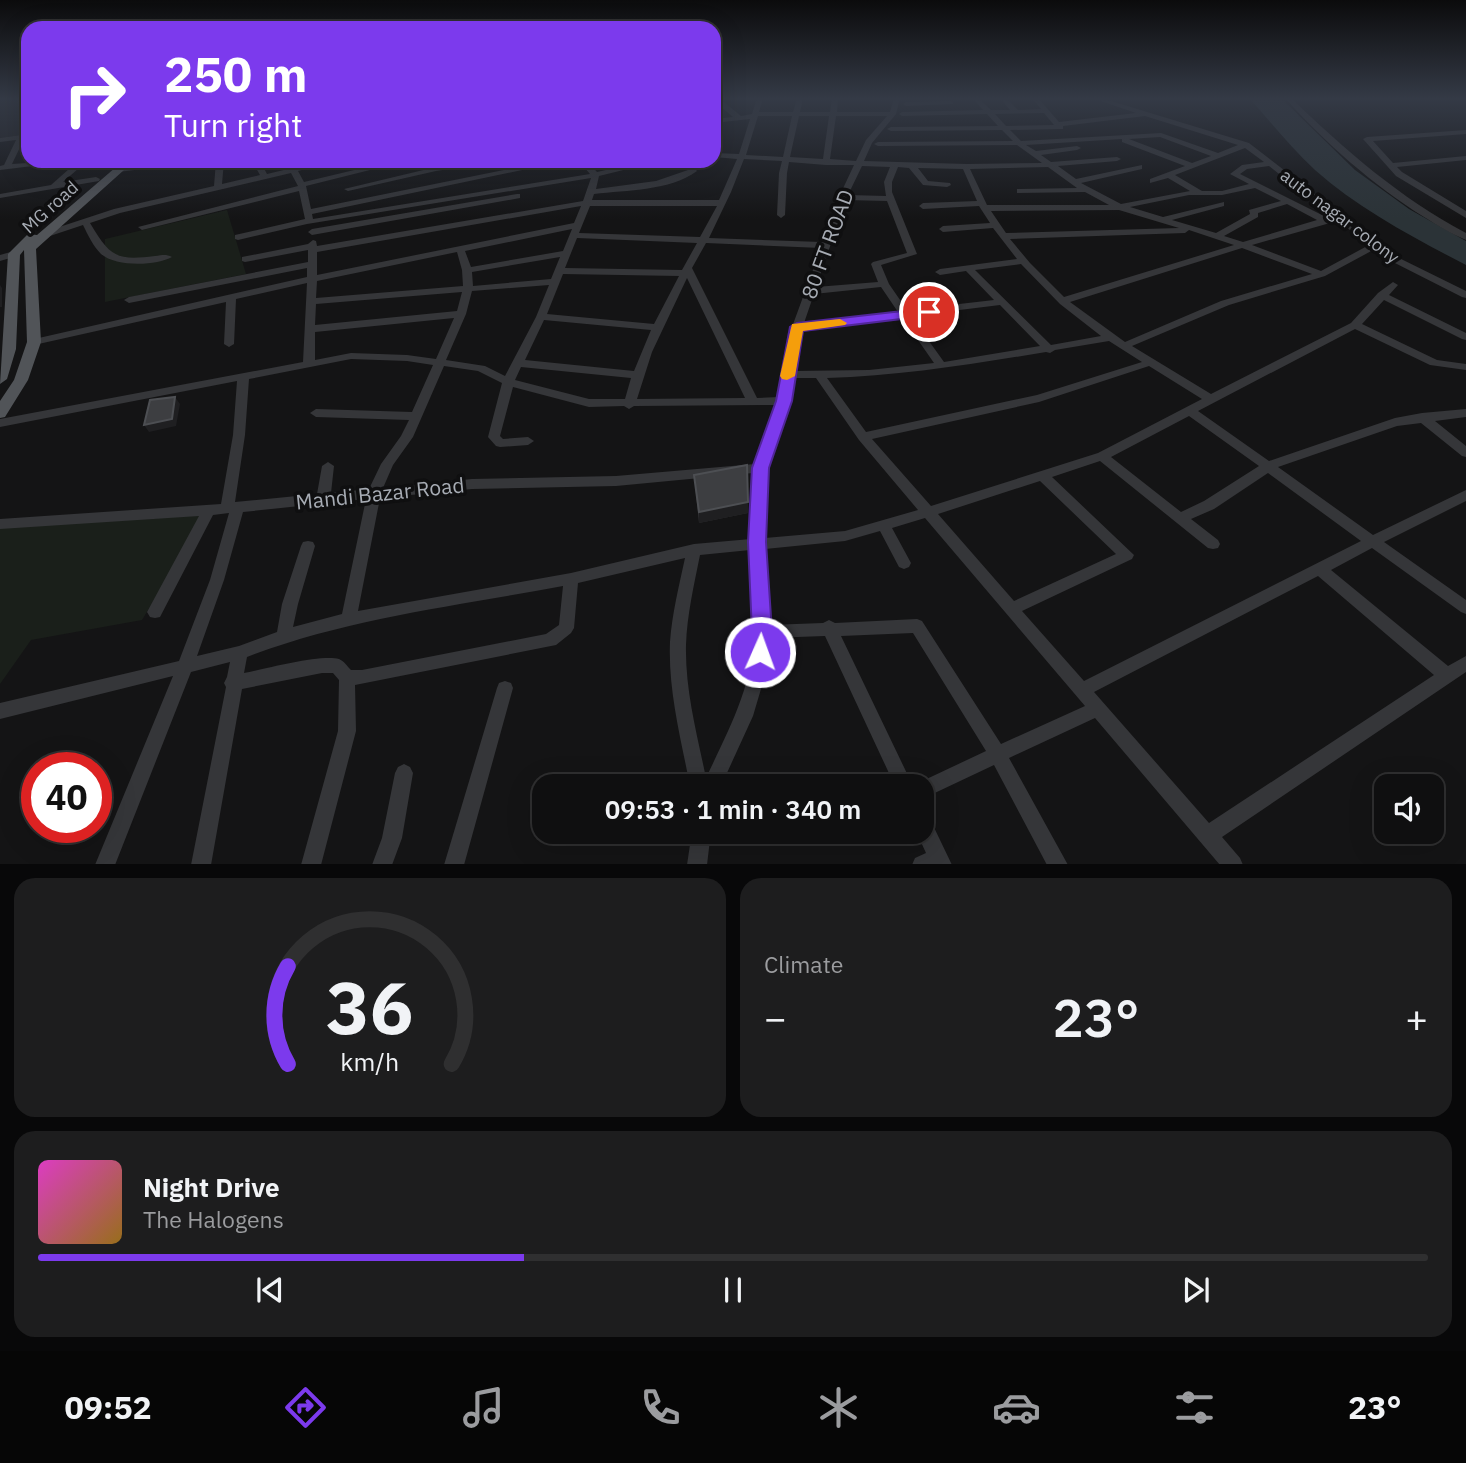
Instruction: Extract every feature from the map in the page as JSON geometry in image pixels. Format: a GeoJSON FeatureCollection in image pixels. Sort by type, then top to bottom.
{"type":"FeatureCollection","features":[{"type":"Feature","properties":{"kind":"main road","name":"MG road"},"geometry":{"type":"LineString","coordinates":[[0,379],[14,254],[96,178],[113,168]]}},
{"type":"Feature","properties":{"kind":"main road","name":"MG road"},"geometry":{"type":"LineString","coordinates":[[0,414],[21,380],[34,342],[29,252],[33,244],[114,168]]}},
{"type":"Feature","properties":{"kind":"street"},"geometry":{"type":"LineString","coordinates":[[629,405],[636,375],[655,327],[722,203],[746,138]]}},
{"type":"Feature","properties":{"kind":"street"},"geometry":{"type":"LineString","coordinates":[[781,215],[786,160],[792,138]]}},
{"type":"Feature","properties":{"kind":"street"},"geometry":{"type":"LineString","coordinates":[[825,163],[829,138]]}},
{"type":"Feature","properties":{"kind":"street","name":"80 FT ROAD"},"geometry":{"type":"LineString","coordinates":[[717,774],[744,716],[758,672],[762,632],[757,542],[760,468],[784,401],[797,327],[824,245],[843,197],[872,138]]}},
{"type":"Feature","properties":{"kind":"street","name":"80 FT ROAD"},"geometry":{"type":"LineString","coordinates":[[864,158],[883,138]]}},
{"type":"Feature","properties":{"kind":"street"},"geometry":{"type":"LineString","coordinates":[[1013,138],[1073,182],[1120,207],[1217,236],[1322,274]]}},
{"type":"Feature","properties":{"kind":"street"},"geometry":{"type":"LineString","coordinates":[[878,144],[1019,144],[1117,138]]}},
{"type":"Feature","properties":{"kind":"street"},"geometry":{"type":"LineString","coordinates":[[1123,138],[1191,165]]}},
{"type":"Feature","properties":{"kind":"street"},"geometry":{"type":"LineString","coordinates":[[1171,138],[1216,155]]}},
{"type":"Feature","properties":{"kind":"street","name":"auto nagar colony"},"geometry":{"type":"LineString","coordinates":[[1225,138],[1246,145],[1392,258],[1466,295]]}},
{"type":"Feature","properties":{"kind":"street"},"geometry":{"type":"LineString","coordinates":[[1329,138],[1390,189],[1466,237]]}},
{"type":"Feature","properties":{"kind":"street"},"geometry":{"type":"LineString","coordinates":[[1377,138],[1367,139],[1391,165],[1428,194],[1466,215]]}},
{"type":"Feature","properties":{"kind":"street"},"geometry":{"type":"LineString","coordinates":[[3,168],[21,141]]}},
{"type":"Feature","properties":{"kind":"street"},"geometry":{"type":"LineString","coordinates":[[1153,181],[1246,145]]}},
{"type":"Feature","properties":{"kind":"street"},"geometry":{"type":"LineString","coordinates":[[1033,154],[1077,148]]}},
{"type":"Feature","properties":{"kind":"street"},"geometry":{"type":"LineString","coordinates":[[0,153],[14,151]]}},
{"type":"Feature","properties":{"kind":"street"},"geometry":{"type":"LineString","coordinates":[[1101,151],[1199,192]]}},
{"type":"Feature","properties":{"kind":"street"},"geometry":{"type":"LineString","coordinates":[[721,155],[825,163],[864,158],[912,166],[1051,167],[1117,159]]}},
{"type":"Feature","properties":{"kind":"street"},"geometry":{"type":"LineString","coordinates":[[1391,165],[1466,158]]}},
{"type":"Feature","properties":{"kind":"street"},"geometry":{"type":"LineString","coordinates":[[1270,164],[1245,167],[1234,172],[1327,221]]}},
{"type":"Feature","properties":{"kind":"street"},"geometry":{"type":"LineString","coordinates":[[895,165],[888,182],[890,199],[913,250],[908,257],[876,264],[883,283],[940,364]]}},
{"type":"Feature","properties":{"kind":"street"},"geometry":{"type":"LineString","coordinates":[[3,168],[21,166]]}},
{"type":"Feature","properties":{"kind":"street"},"geometry":{"type":"LineString","coordinates":[[912,166],[931,187],[947,185]]}},
{"type":"Feature","properties":{"kind":"street"},"geometry":{"type":"LineString","coordinates":[[965,166],[983,206],[1022,261],[1111,338],[1212,400]]}},
{"type":"Feature","properties":{"kind":"street"},"geometry":{"type":"LineString","coordinates":[[1073,182],[1139,167]]}},
{"type":"Feature","properties":{"kind":"street"},"geometry":{"type":"LineString","coordinates":[[54,186],[75,168]]}},
{"type":"Feature","properties":{"kind":"street"},"geometry":{"type":"LineString","coordinates":[[218,187],[219,168]]}},
{"type":"Feature","properties":{"kind":"street"},"geometry":{"type":"LineString","coordinates":[[260,168],[264,176]]}},
{"type":"Feature","properties":{"kind":"street"},"geometry":{"type":"LineString","coordinates":[[26,242],[117,211],[302,168]]}},
{"type":"Feature","properties":{"kind":"street"},"geometry":{"type":"LineString","coordinates":[[142,227],[374,168]]}},
{"type":"Feature","properties":{"kind":"street"},"geometry":{"type":"LineString","coordinates":[[348,189],[443,168]]}},
{"type":"Feature","properties":{"kind":"street"},"geometry":{"type":"LineString","coordinates":[[309,221],[355,202],[526,168]]}},
{"type":"Feature","properties":{"kind":"street"},"geometry":{"type":"LineString","coordinates":[[528,441],[495,441],[508,382],[541,317],[590,188],[585,168]]}},
{"type":"Feature","properties":{"kind":"street"},"geometry":{"type":"LineString","coordinates":[[245,259],[403,234],[590,188],[639,168]]}},
{"type":"Feature","properties":{"kind":"street"},"geometry":{"type":"LineString","coordinates":[[238,237],[309,221],[590,188],[639,186],[693,171],[690,168]]}},
{"type":"Feature","properties":{"kind":"street"},"geometry":{"type":"LineString","coordinates":[[436,169],[447,184]]}},
{"type":"Feature","properties":{"kind":"street"},"geometry":{"type":"LineString","coordinates":[[293,170],[302,187],[313,248],[309,362]]}},
{"type":"Feature","properties":{"kind":"street"},"geometry":{"type":"LineString","coordinates":[[341,176],[355,202]]}},
{"type":"Feature","properties":{"kind":"street"},"geometry":{"type":"LineString","coordinates":[[0,196],[96,178]]}},
{"type":"Feature","properties":{"kind":"street"},"geometry":{"type":"LineString","coordinates":[[923,206],[1120,207],[1199,192],[1222,194],[1257,185]]}},
{"type":"Feature","properties":{"kind":"street"},"geometry":{"type":"LineString","coordinates":[[590,188],[722,203]]}},
{"type":"Feature","properties":{"kind":"street"},"geometry":{"type":"LineString","coordinates":[[1020,191],[1086,190]]}},
{"type":"Feature","properties":{"kind":"street"},"geometry":{"type":"LineString","coordinates":[[389,195],[403,234]]}},
{"type":"Feature","properties":{"kind":"street"},"geometry":{"type":"LineString","coordinates":[[843,197],[890,199]]}},
{"type":"Feature","properties":{"kind":"street"},"geometry":{"type":"LineString","coordinates":[[1217,236],[1255,215],[1252,212],[1289,201]]}},
{"type":"Feature","properties":{"kind":"street"},"geometry":{"type":"LineString","coordinates":[[1164,219],[1221,204]]}},
{"type":"Feature","properties":{"kind":"street"},"geometry":{"type":"LineString","coordinates":[[70,212],[117,211]]}},
{"type":"Feature","properties":{"kind":"street"},"geometry":{"type":"LineString","coordinates":[[1065,300],[1338,216]]}},
{"type":"Feature","properties":{"kind":"street"},"geometry":{"type":"LineString","coordinates":[[85,221],[105,253],[117,258],[139,261],[167,257]]}},
{"type":"Feature","properties":{"kind":"street"},"geometry":{"type":"LineString","coordinates":[[943,229],[997,225]]}},
{"type":"Feature","properties":{"kind":"street"},"geometry":{"type":"LineString","coordinates":[[1005,236],[1193,229]]}},
{"type":"Feature","properties":{"kind":"street"},"geometry":{"type":"LineString","coordinates":[[34,342],[460,248],[576,230],[824,245]]}},
{"type":"Feature","properties":{"kind":"street"},"geometry":{"type":"LineString","coordinates":[[1124,346],[1225,303],[1322,274],[1374,246]]}},
{"type":"Feature","properties":{"kind":"street"},"geometry":{"type":"LineString","coordinates":[[349,619],[374,494],[387,464],[399,450],[417,416],[461,314],[468,289],[467,270],[460,248]]}},
{"type":"Feature","properties":{"kind":"street"},"geometry":{"type":"LineString","coordinates":[[467,270],[565,253]]}},
{"type":"Feature","properties":{"kind":"street"},"geometry":{"type":"LineString","coordinates":[[0,258],[14,254]]}},
{"type":"Feature","properties":{"kind":"street"},"geometry":{"type":"LineString","coordinates":[[940,272],[1022,261]]}},
{"type":"Feature","properties":{"kind":"street"},"geometry":{"type":"LineString","coordinates":[[129,300],[313,264]]}},
{"type":"Feature","properties":{"kind":"street"},"geometry":{"type":"LineString","coordinates":[[968,268],[1050,349]]}},
{"type":"Feature","properties":{"kind":"street"},"geometry":{"type":"LineString","coordinates":[[313,301],[468,289],[557,276],[685,270]]}},
{"type":"Feature","properties":{"kind":"street"},"geometry":{"type":"LineString","coordinates":[[685,270],[752,399]]}},
{"type":"Feature","properties":{"kind":"street"},"geometry":{"type":"LineString","coordinates":[[810,290],[883,283]]}},
{"type":"Feature","properties":{"kind":"street"},"geometry":{"type":"LineString","coordinates":[[0,711],[240,653],[284,636],[349,619],[570,579],[694,550],[757,542],[845,536],[929,512],[1102,456],[1356,325],[1393,285]]}},
{"type":"Feature","properties":{"kind":"street"},"geometry":{"type":"LineString","coordinates":[[1382,295],[1466,337]]}},
{"type":"Feature","properties":{"kind":"street"},"geometry":{"type":"LineString","coordinates":[[229,344],[231,298]]}},
{"type":"Feature","properties":{"kind":"street"},"geometry":{"type":"LineString","coordinates":[[797,327],[905,316],[1001,302]]}},
{"type":"Feature","properties":{"kind":"street"},"geometry":{"type":"LineString","coordinates":[[311,330],[461,314]]}},
{"type":"Feature","properties":{"kind":"street"},"geometry":{"type":"LineString","coordinates":[[541,317],[655,327]]}},
{"type":"Feature","properties":{"kind":"street"},"geometry":{"type":"LineString","coordinates":[[1356,325],[1434,363],[1466,367]]}},
{"type":"Feature","properties":{"kind":"street"},"geometry":{"type":"LineString","coordinates":[[788,374],[820,376],[940,364],[1111,338]]}},
{"type":"Feature","properties":{"kind":"street"},"geometry":{"type":"LineString","coordinates":[[0,423],[351,356],[439,362],[481,368],[508,382],[589,403],[629,405],[752,399],[784,401]]}},
{"type":"Feature","properties":{"kind":"street"},"geometry":{"type":"LineString","coordinates":[[863,437],[1039,398],[1152,362]]}},
{"type":"Feature","properties":{"kind":"street"},"geometry":{"type":"LineString","coordinates":[[519,363],[636,375]]}},
{"type":"Feature","properties":{"kind":"street"},"geometry":{"type":"LineString","coordinates":[[820,376],[863,437],[1210,834],[1233,864]]}},
{"type":"Feature","properties":{"kind":"street"},"geometry":{"type":"LineString","coordinates":[[105,864],[186,666],[217,580],[233,507],[243,377]]}},
{"type":"Feature","properties":{"kind":"street"},"geometry":{"type":"LineString","coordinates":[[1190,411],[1466,608]]}},
{"type":"Feature","properties":{"kind":"street"},"geometry":{"type":"LineString","coordinates":[[316,413],[417,416]]}},
{"type":"Feature","properties":{"kind":"street"},"geometry":{"type":"LineString","coordinates":[[1180,518],[1209,505],[1269,466],[1395,422],[1466,413]]}},
{"type":"Feature","properties":{"kind":"street"},"geometry":{"type":"LineString","coordinates":[[1422,417],[1466,453]]}},
{"type":"Feature","properties":{"kind":"street"},"geometry":{"type":"LineString","coordinates":[[1102,456],[1213,544]]}},
{"type":"Feature","properties":{"kind":"street"},"geometry":{"type":"LineString","coordinates":[[323,499],[328,466]]}},
{"type":"Feature","properties":{"kind":"street","name":"Mandi Bazar Road"},"geometry":{"type":"LineString","coordinates":[[0,524],[209,510],[472,484],[616,481],[760,468]]}},
{"type":"Feature","properties":{"kind":"street"},"geometry":{"type":"LineString","coordinates":[[1013,608],[1126,555],[1043,476]]}},
{"type":"Feature","properties":{"kind":"street"},"geometry":{"type":"LineString","coordinates":[[1082,690],[1193,637],[1225,617],[1372,540],[1466,495]]}},
{"type":"Feature","properties":{"kind":"street"},"geometry":{"type":"LineString","coordinates":[[155,612],[209,510]]}},
{"type":"Feature","properties":{"kind":"street"},"geometry":{"type":"LineString","coordinates":[[884,525],[904,563]]}},
{"type":"Feature","properties":{"kind":"street"},"geometry":{"type":"LineString","coordinates":[[284,636],[290,604],[308,546]]}},
{"type":"Feature","properties":{"kind":"street"},"geometry":{"type":"LineString","coordinates":[[694,550],[682,606],[678,656],[684,710],[697,774]]}},
{"type":"Feature","properties":{"kind":"street"},"geometry":{"type":"LineString","coordinates":[[1320,569],[1445,674]]}},
{"type":"Feature","properties":{"kind":"street"},"geometry":{"type":"LineString","coordinates":[[347,678],[550,640],[566,628],[570,579]]}},
{"type":"Feature","properties":{"kind":"street"},"geometry":{"type":"LineString","coordinates":[[762,632],[829,627],[917,626],[999,757],[1058,864]]}},
{"type":"Feature","properties":{"kind":"street"},"geometry":{"type":"LineString","coordinates":[[829,627],[898,774]]}},
{"type":"Feature","properties":{"kind":"street"},"geometry":{"type":"LineString","coordinates":[[201,864],[208,838],[232,683],[240,653]]}},
{"type":"Feature","properties":{"kind":"street"},"geometry":{"type":"LineString","coordinates":[[1210,834],[1445,674],[1466,663]]}},
{"type":"Feature","properties":{"kind":"street"},"geometry":{"type":"LineString","coordinates":[[232,683],[322,666],[337,666],[347,678],[346,731],[311,864]]}},
{"type":"Feature","properties":{"kind":"street"},"geometry":{"type":"LineString","coordinates":[[454,864],[505,688]]}},
{"type":"Feature","properties":{"kind":"street"},"geometry":{"type":"LineString","coordinates":[[934,785],[999,757],[1098,708]]}},
{"type":"Feature","properties":{"kind":"street"},"geometry":{"type":"LineString","coordinates":[[382,864],[392,838],[404,773]]}},
{"type":"Feature","properties":{"kind":"street"},"geometry":{"type":"LineString","coordinates":[[697,864],[700,844]]}},
{"type":"Feature","properties":{"kind":"street"},"geometry":{"type":"LineString","coordinates":[[928,844],[934,862]]}},
{"type":"Feature","properties":{"kind":"shaded area"},"geometry":{"type":"Polygon","coordinates":[[[1285,138],[1322,138],[1355,170],[1409,209],[1466,241],[1466,265],[1350,198],[1285,138]]]}},
{"type":"Feature","properties":{"kind":"shaded area"},"geometry":{"type":"Polygon","coordinates":[[[227,210],[246,274],[105,302],[105,239],[227,210]]]}},
{"type":"Feature","properties":{"kind":"shaded area"},"geometry":{"type":"Polygon","coordinates":[[[205,515],[142,620],[31,640],[0,684],[0,528],[205,515]]]}},
{"type":"Feature","properties":{"kind":"building"},"geometry":{"type":"Polygon","coordinates":[[[175,397],[172,419],[144,425],[150,400],[175,397]]]}},
{"type":"Feature","properties":{"kind":"building"},"geometry":{"type":"Polygon","coordinates":[[[747,465],[748,502],[699,512],[694,475],[747,465]]]}},
{"type":"Feature","properties":{"kind":"slow traffic"},"geometry":{"type":"LineString","coordinates":[[787,376],[797,327],[840,323]]}},
{"type":"Feature","properties":{"kind":"route"},"geometry":{"type":"LineString","coordinates":[[760,652],[762,632],[757,567],[760,468],[784,401],[797,327],[929,312]]}}]}
